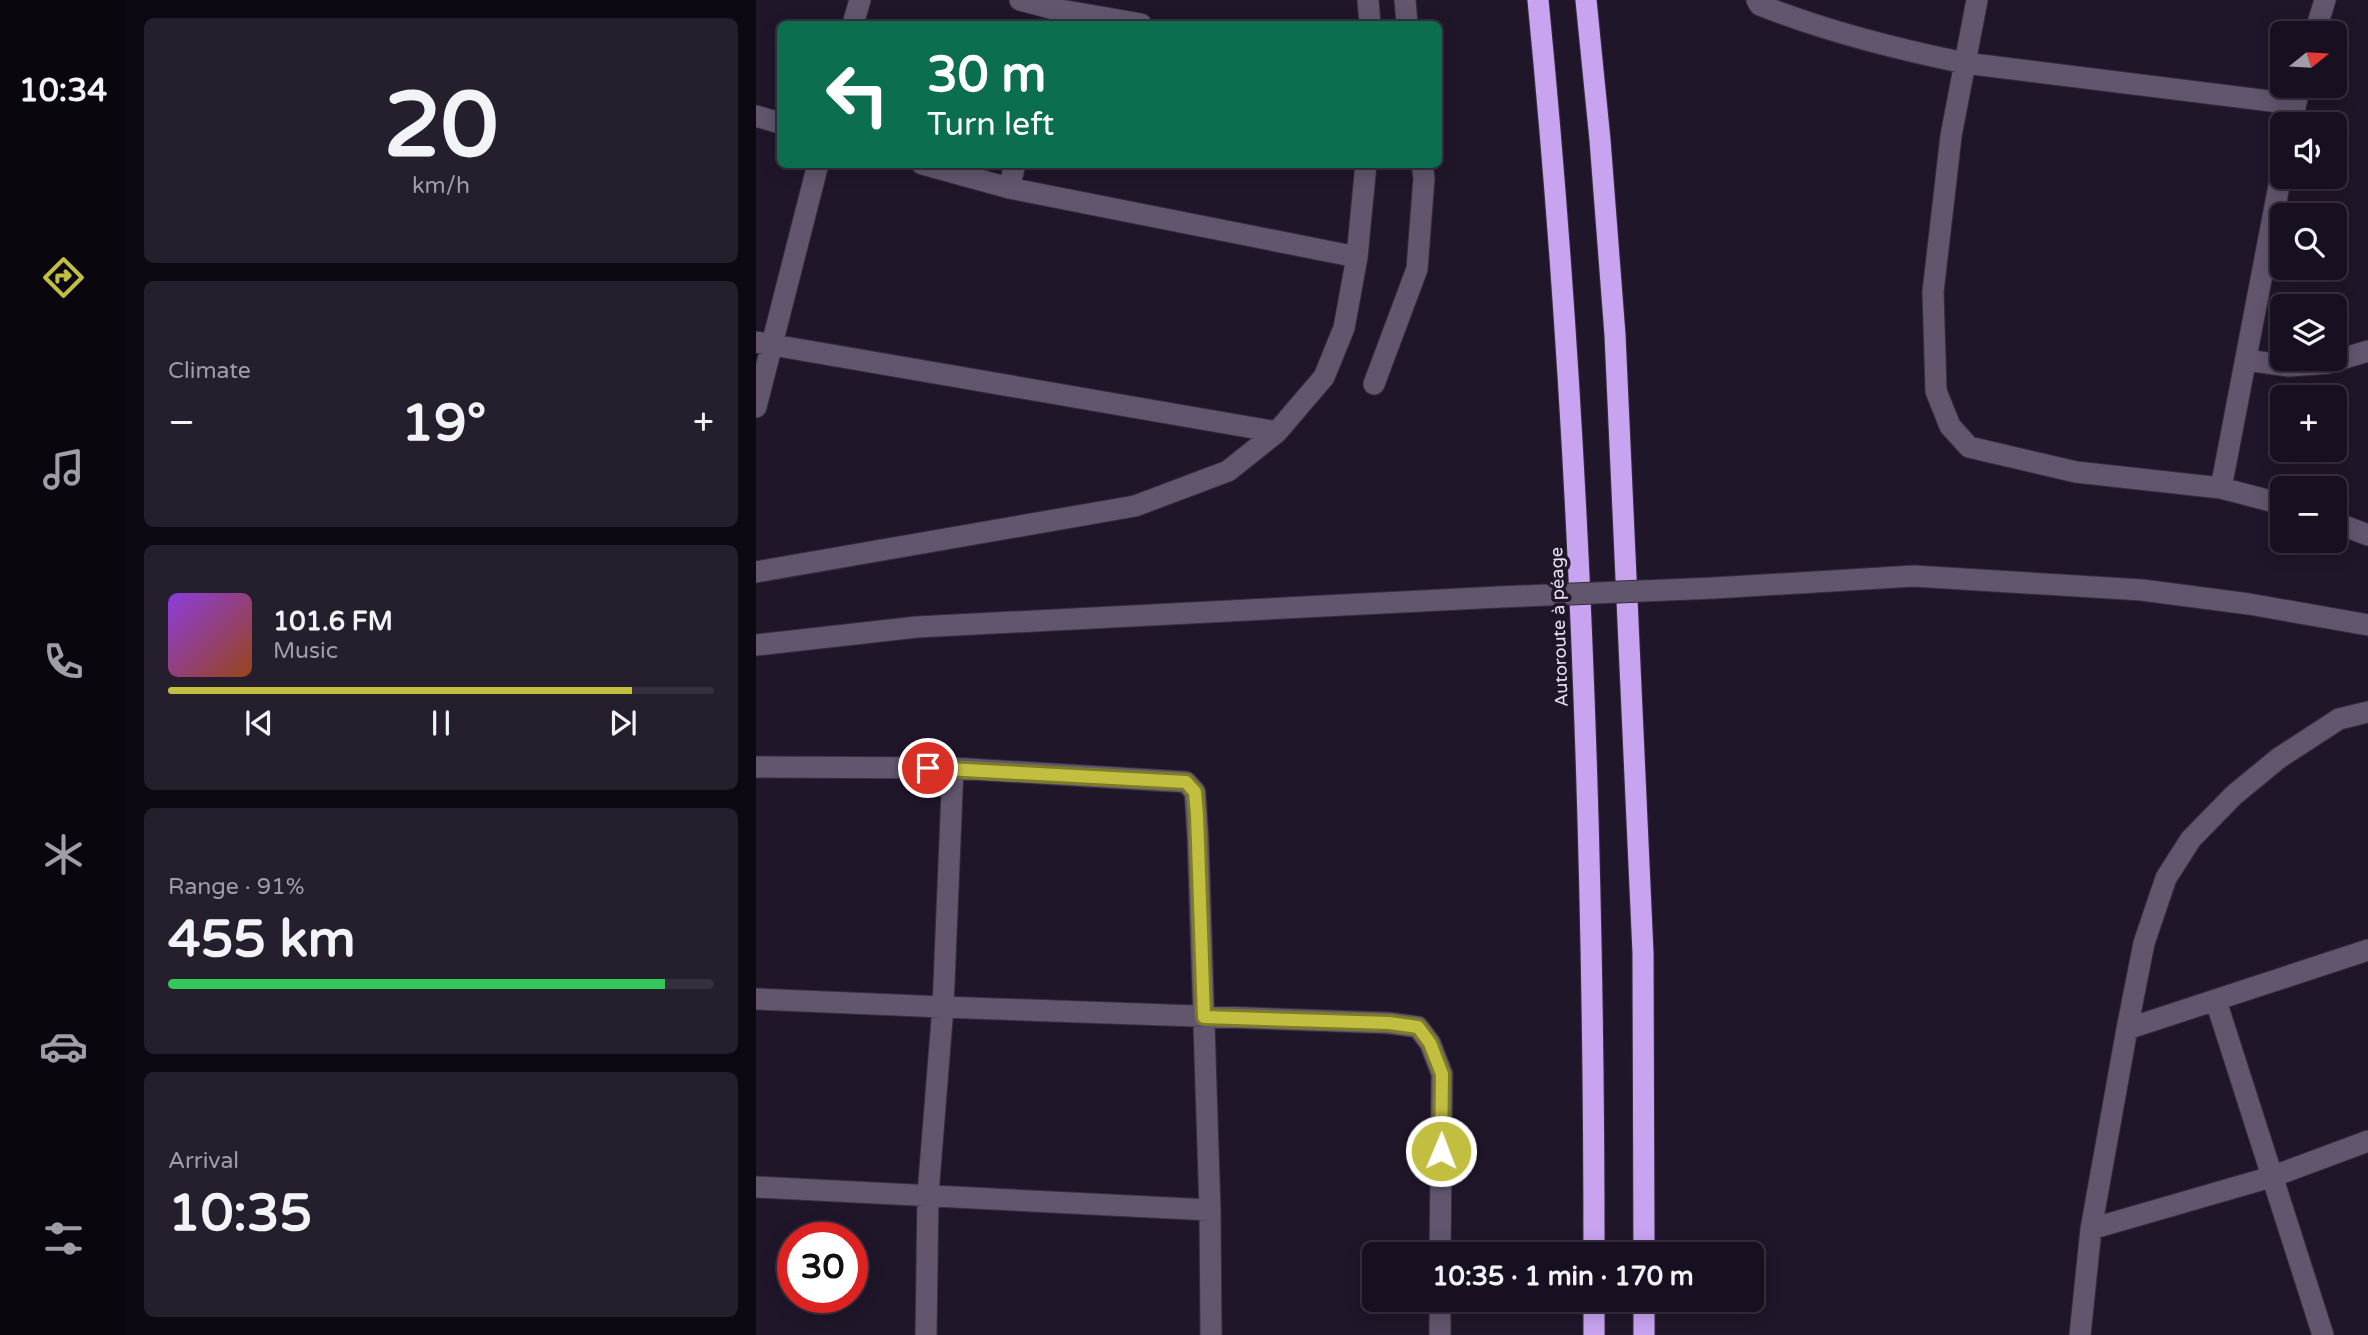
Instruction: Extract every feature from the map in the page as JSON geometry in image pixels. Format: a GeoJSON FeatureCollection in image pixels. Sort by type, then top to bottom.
{"type":"FeatureCollection","features":[{"type":"Feature","properties":{"kind":"highway","name":"Autoroute à péage"},"geometry":{"type":"LineString","coordinates":[[1538,0],[1555,170],[1577,508],[1594,1005],[1594,1242]]}},
{"type":"Feature","properties":{"kind":"highway"},"geometry":{"type":"LineString","coordinates":[[1586,0],[1615,335],[1643,953],[1644,1242]]}},
{"type":"Feature","properties":{"kind":"highway"},"geometry":{"type":"LineString","coordinates":[[1594,1312],[1594,1335]]}},
{"type":"Feature","properties":{"kind":"highway"},"geometry":{"type":"LineString","coordinates":[[1644,1312],[1644,1335]]}},
{"type":"Feature","properties":{"kind":"street"},"geometry":{"type":"LineString","coordinates":[[854,21],[860,0]]}},
{"type":"Feature","properties":{"kind":"street"},"geometry":{"type":"LineString","coordinates":[[1020,0],[1054,11],[1121,21]]}},
{"type":"Feature","properties":{"kind":"street"},"geometry":{"type":"LineString","coordinates":[[1368,0],[1370,21]]}},
{"type":"Feature","properties":{"kind":"street"},"geometry":{"type":"LineString","coordinates":[[1405,0],[1407,21]]}},
{"type":"Feature","properties":{"kind":"street"},"geometry":{"type":"LineString","coordinates":[[1757,0],[1760,5],[1784,7],[1914,53],[1965,63],[2295,105]]}},
{"type":"Feature","properties":{"kind":"street"},"geometry":{"type":"LineString","coordinates":[[1977,0],[1951,136],[1933,292],[1936,391],[1950,426],[1969,447],[2076,471],[2221,488],[2270,502]]}},
{"type":"Feature","properties":{"kind":"street"},"geometry":{"type":"LineString","coordinates":[[2319,21],[2325,0]]}},
{"type":"Feature","properties":{"kind":"street"},"geometry":{"type":"LineString","coordinates":[[756,116],[777,123]]}},
{"type":"Feature","properties":{"kind":"street"},"geometry":{"type":"LineString","coordinates":[[756,407],[764,344],[817,168]]}},
{"type":"Feature","properties":{"kind":"street"},"geometry":{"type":"LineString","coordinates":[[936,168],[1009,188],[1357,257]]}},
{"type":"Feature","properties":{"kind":"street"},"geometry":{"type":"LineString","coordinates":[[1009,188],[1014,168]]}},
{"type":"Feature","properties":{"kind":"street"},"geometry":{"type":"LineString","coordinates":[[756,572],[1136,506],[1228,471],[1277,432],[1324,377],[1344,328],[1357,257],[1366,168]]}},
{"type":"Feature","properties":{"kind":"street"},"geometry":{"type":"LineString","coordinates":[[1374,384],[1417,269],[1423,168]]}},
{"type":"Feature","properties":{"kind":"street"},"geometry":{"type":"LineString","coordinates":[[2221,488],[2278,189]]}},
{"type":"Feature","properties":{"kind":"street"},"geometry":{"type":"LineString","coordinates":[[764,344],[1277,432]]}},
{"type":"Feature","properties":{"kind":"street"},"geometry":{"type":"LineString","coordinates":[[2246,359],[2289,366],[2328,363],[2368,351]]}},
{"type":"Feature","properties":{"kind":"street"},"geometry":{"type":"LineString","coordinates":[[2347,527],[2368,535]]}},
{"type":"Feature","properties":{"kind":"street"},"geometry":{"type":"LineString","coordinates":[[756,645],[917,627],[1927,577],[2142,590],[2249,604],[2368,625]]}},
{"type":"Feature","properties":{"kind":"street"},"geometry":{"type":"LineString","coordinates":[[2080,1335],[2091,1229],[2127,1029],[2144,943],[2166,878],[2191,839],[2234,795],[2279,758],[2339,719],[2368,712]]}},
{"type":"Feature","properties":{"kind":"street"},"geometry":{"type":"LineString","coordinates":[[756,767],[953,768],[1186,782],[1191,786],[1195,792],[1198,839],[1212,1335]]}},
{"type":"Feature","properties":{"kind":"street"},"geometry":{"type":"LineString","coordinates":[[926,1335],[928,1194],[943,1007],[953,768]]}},
{"type":"Feature","properties":{"kind":"street"},"geometry":{"type":"LineString","coordinates":[[2127,1029],[2368,950]]}},
{"type":"Feature","properties":{"kind":"street"},"geometry":{"type":"LineString","coordinates":[[756,999],[1389,1023],[1418,1027],[1430,1043],[1442,1074],[1440,1242]]}},
{"type":"Feature","properties":{"kind":"street"},"geometry":{"type":"LineString","coordinates":[[2216,1001],[2323,1335]]}},
{"type":"Feature","properties":{"kind":"street"},"geometry":{"type":"LineString","coordinates":[[2091,1229],[2271,1177],[2368,1140]]}},
{"type":"Feature","properties":{"kind":"street"},"geometry":{"type":"LineString","coordinates":[[756,1187],[1210,1210]]}},
{"type":"Feature","properties":{"kind":"street"},"geometry":{"type":"LineString","coordinates":[[1440,1312],[1440,1335]]}},
{"type":"Feature","properties":{"kind":"route"},"geometry":{"type":"LineString","coordinates":[[928,768],[1186,782],[1195,792],[1197,815],[1204,1017],[1389,1023],[1418,1027],[1430,1043],[1442,1074],[1441,1151]]}}]}
